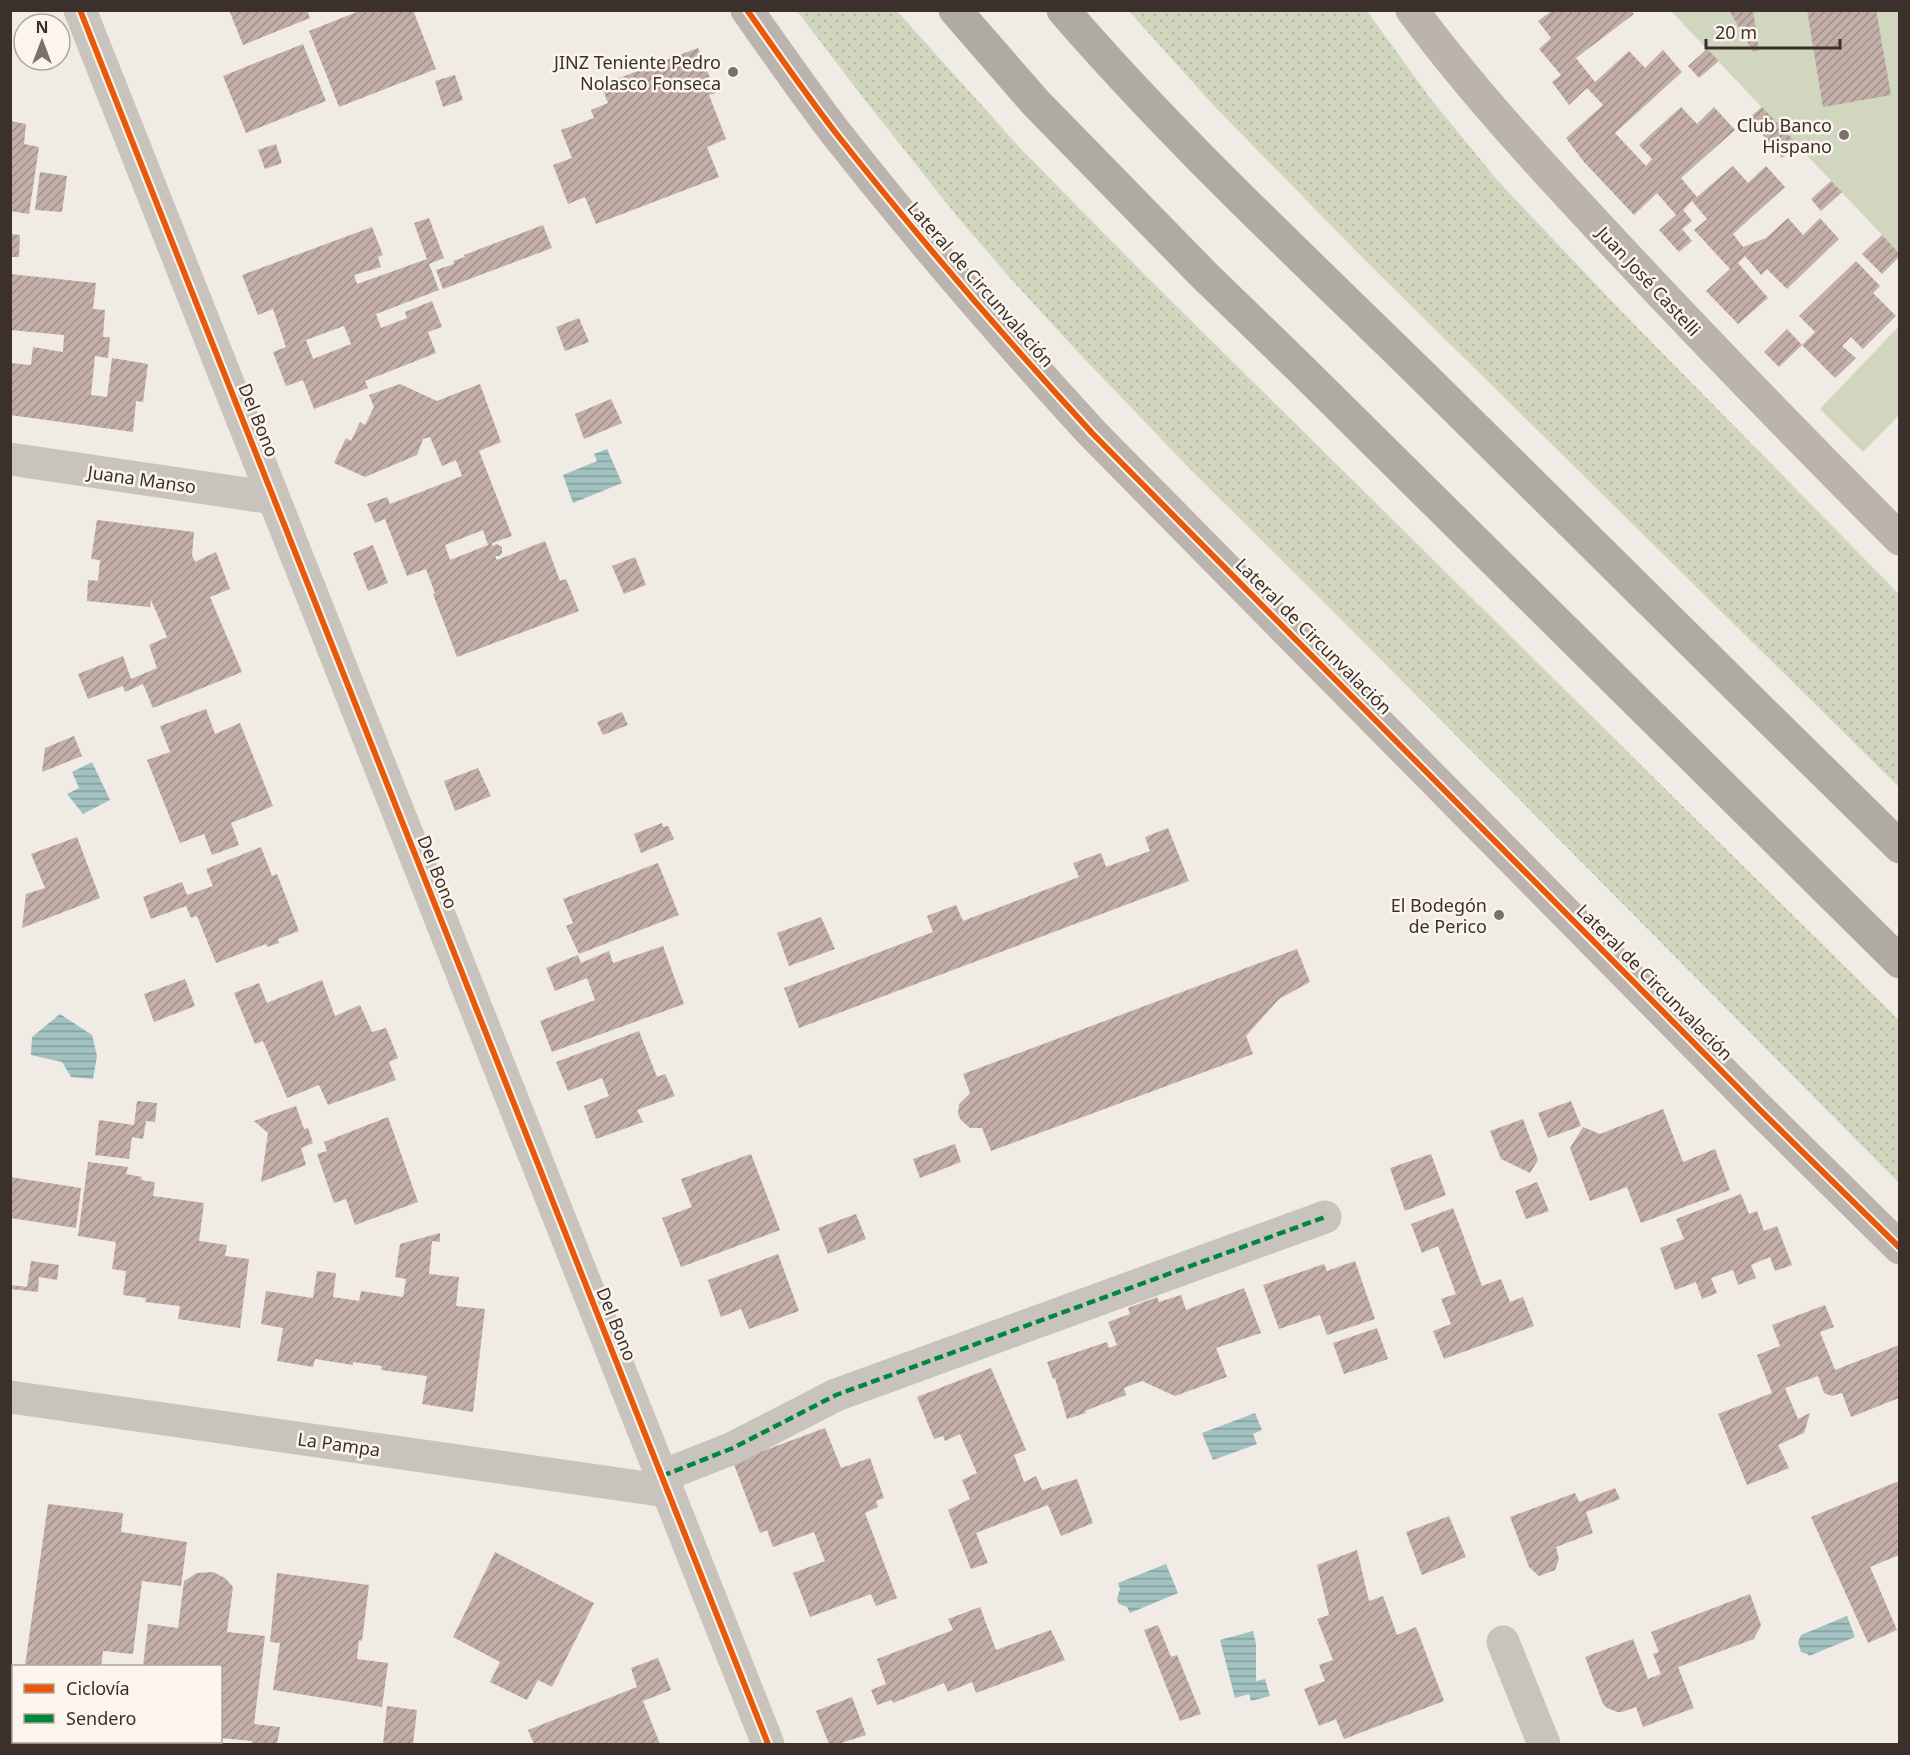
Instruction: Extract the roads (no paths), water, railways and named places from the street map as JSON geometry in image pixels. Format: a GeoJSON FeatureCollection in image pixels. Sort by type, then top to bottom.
{"type":"FeatureCollection","features":[{"type":"Feature","properties":{"kind":"highway"},"geometry":{"type":"LineString","coordinates":[[955,10],[1036,103],[1204,275],[1310,377],[1899,962]]}},
{"type":"Feature","properties":{"kind":"highway"},"geometry":{"type":"LineString","coordinates":[[1063,10],[1137,93],[1223,181],[1899,847]]}},
{"type":"Feature","properties":{"kind":"street","name":"Del Bono"},"geometry":{"type":"LineString","coordinates":[[80,10],[768,1744]]}},
{"type":"Feature","properties":{"kind":"street","name":"Lateral de Circunvalación"},"geometry":{"type":"LineString","coordinates":[[747,10],[834,130],[933,253],[988,318],[1092,433],[1899,1248]]}},
{"type":"Feature","properties":{"kind":"street","name":"Juan José Castelli"},"geometry":{"type":"LineString","coordinates":[[1412,10],[1476,93],[1517,139],[1727,363],[1899,540]]}},
{"type":"Feature","properties":{"kind":"street","name":"Juana Manso"},"geometry":{"type":"LineString","coordinates":[[10,459],[273,498]]}},
{"type":"Feature","properties":{"kind":"street"},"geometry":{"type":"LineString","coordinates":[[664,1484],[836,1395],[1325,1217]]}},
{"type":"Feature","properties":{"kind":"street","name":"La Pampa"},"geometry":{"type":"LineString","coordinates":[[10,1397],[664,1484]]}},
{"type":"Feature","properties":{"kind":"street"},"geometry":{"type":"LineString","coordinates":[[1503,1641],[1544,1744]]}},
{"type":"Feature","properties":{"kind":"water"},"geometry":{"type":"Polygon","coordinates":[[[607,449],[622,483],[573,503],[563,475],[597,461],[594,454],[607,449]]]}},
{"type":"Feature","properties":{"kind":"water"},"geometry":{"type":"Polygon","coordinates":[[[92,762],[110,800],[83,814],[67,794],[79,788],[72,772],[92,762]]]}},
{"type":"Feature","properties":{"kind":"water"},"geometry":{"type":"Polygon","coordinates":[[[60,1014],[92,1035],[97,1056],[93,1079],[71,1077],[62,1062],[31,1055],[32,1037],[60,1014]]]}},
{"type":"Feature","properties":{"kind":"water"},"geometry":{"type":"Polygon","coordinates":[[[1255,1413],[1262,1430],[1253,1434],[1257,1444],[1213,1460],[1202,1433],[1255,1413]]]}},
{"type":"Feature","properties":{"kind":"water"},"geometry":{"type":"Polygon","coordinates":[[[1166,1564],[1178,1593],[1130,1613],[1127,1607],[1119,1604],[1118,1583],[1166,1564]]]}},
{"type":"Feature","properties":{"kind":"water"},"geometry":{"type":"Polygon","coordinates":[[[1847,1616],[1855,1637],[1809,1656],[1801,1652],[1798,1642],[1801,1635],[1847,1616]]]}},
{"type":"Feature","properties":{"kind":"water"},"geometry":{"type":"Polygon","coordinates":[[[1253,1631],[1256,1644],[1256,1681],[1265,1679],[1270,1696],[1251,1701],[1249,1694],[1235,1698],[1220,1640],[1253,1631]]]}},
{"type":"Feature","properties":{"kind":"place","name":"JINZ Teniente Pedro Nolasco Fonseca"},"geometry":{"type":"Point","coordinates":[733,72]}},
{"type":"Feature","properties":{"kind":"place","name":"Club Banco Hispano"},"geometry":{"type":"Point","coordinates":[1844,135]}},
{"type":"Feature","properties":{"kind":"place","name":"El Bodegón de Perico"},"geometry":{"type":"Point","coordinates":[1499,915]}}]}
